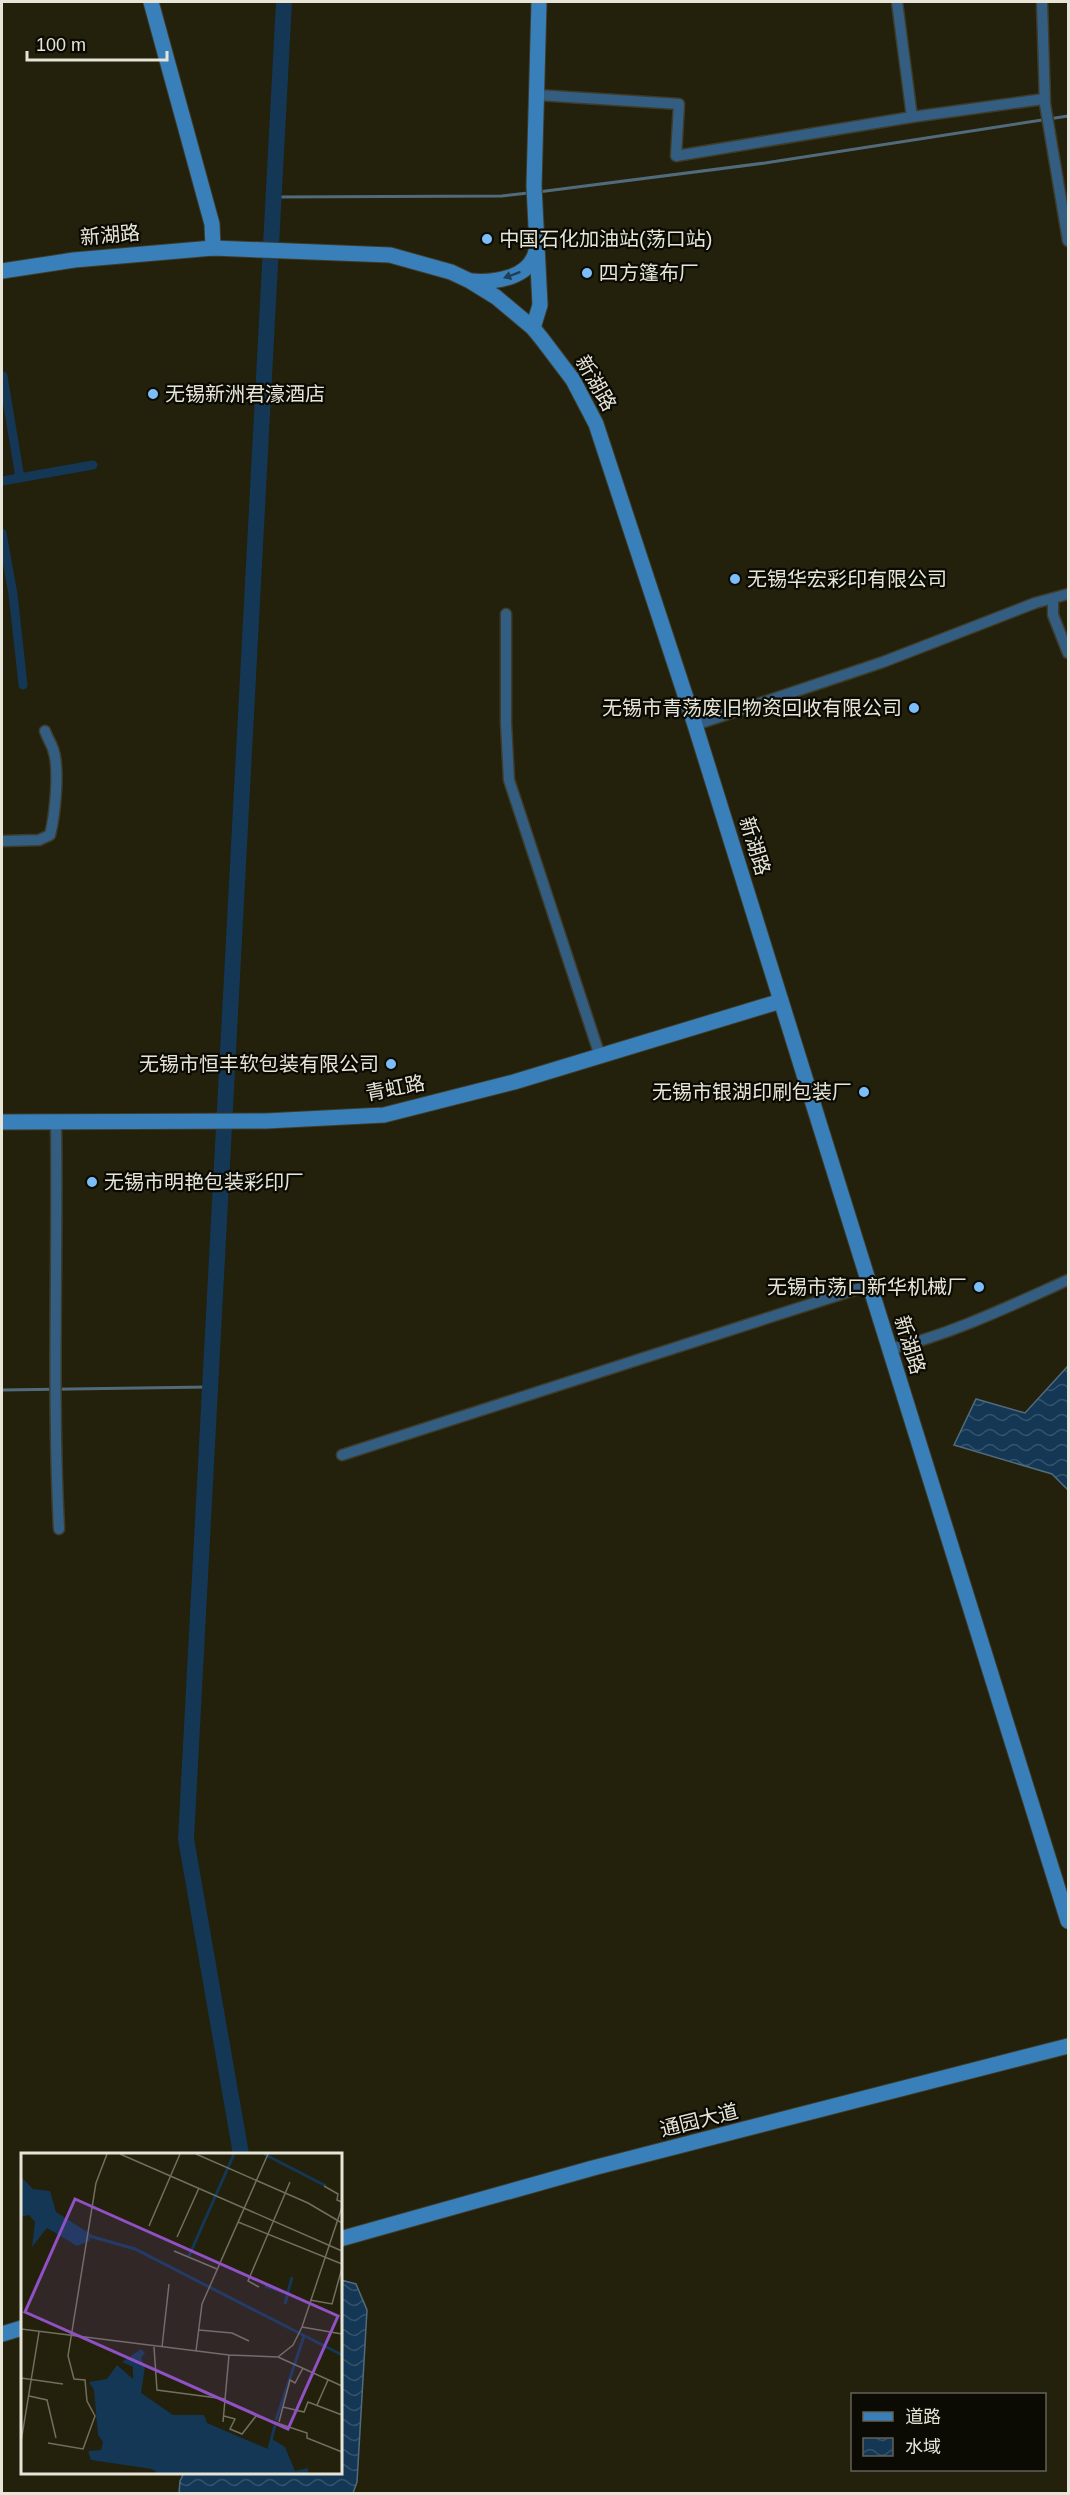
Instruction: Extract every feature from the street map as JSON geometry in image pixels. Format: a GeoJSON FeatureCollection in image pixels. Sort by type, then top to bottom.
{"type":"FeatureCollection","features":[{"type":"Feature","properties":{"kind":"street"},"geometry":{"type":"LineString","coordinates":[[152,2],[212,224],[213,248]]}},
{"type":"Feature","properties":{"kind":"street"},"geometry":{"type":"LineString","coordinates":[[532,328],[540,305],[534,186],[539,2]]}},
{"type":"Feature","properties":{"kind":"street"},"geometry":{"type":"LineString","coordinates":[[897,2],[912,117]]}},
{"type":"Feature","properties":{"kind":"street"},"geometry":{"type":"LineString","coordinates":[[1042,2],[1045,101],[1068,241]]}},
{"type":"Feature","properties":{"kind":"street"},"geometry":{"type":"LineString","coordinates":[[537,95],[679,104],[676,156],[912,117],[1045,101]]}},
{"type":"Feature","properties":{"kind":"street"},"geometry":{"type":"LineString","coordinates":[[470,281],[486,282],[522,271],[530,265],[537,245]]}},
{"type":"Feature","properties":{"kind":"street","name":"新湖路"},"geometry":{"type":"LineString","coordinates":[[2,271],[74,260],[213,248],[390,255],[451,272],[496,297],[532,328],[573,380],[596,424],[695,725],[1068,1921]]}},
{"type":"Feature","properties":{"kind":"street"},"geometry":{"type":"LineString","coordinates":[[695,725],[883,662],[1014,610],[1068,594]]}},
{"type":"Feature","properties":{"kind":"street"},"geometry":{"type":"LineString","coordinates":[[1053,599],[1053,615],[1068,653]]}},
{"type":"Feature","properties":{"kind":"street"},"geometry":{"type":"LineString","coordinates":[[506,614],[506,723],[509,780],[600,1056]]}},
{"type":"Feature","properties":{"kind":"street"},"geometry":{"type":"LineString","coordinates":[[2,841],[39,840],[50,835],[54,819],[57,781],[54,750],[45,731]]}},
{"type":"Feature","properties":{"kind":"street","name":"青虹路"},"geometry":{"type":"LineString","coordinates":[[2,1122],[258,1121],[384,1115],[514,1082],[781,1000]]}},
{"type":"Feature","properties":{"kind":"street"},"geometry":{"type":"LineString","coordinates":[[56,1122],[58,1253],[55,1448],[59,1529]]}},
{"type":"Feature","properties":{"kind":"street"},"geometry":{"type":"LineString","coordinates":[[890,1349],[908,1345],[1002,1309],[1068,1280]]}},
{"type":"Feature","properties":{"kind":"street"},"geometry":{"type":"LineString","coordinates":[[342,1455],[870,1285]]}},
{"type":"Feature","properties":{"kind":"street","name":"通园大道"},"geometry":{"type":"LineString","coordinates":[[342,2238],[593,2168],[1068,2046]]}},
{"type":"Feature","properties":{"kind":"street"},"geometry":{"type":"LineString","coordinates":[[2,2334],[21,2328]]}},
{"type":"Feature","properties":{"kind":"water"},"geometry":{"type":"Polygon","coordinates":[[[1068,1366],[1068,1490],[1052,1474],[954,1445],[976,1399],[1025,1413],[1068,1366]]]}},
{"type":"Feature","properties":{"kind":"water"},"geometry":{"type":"Polygon","coordinates":[[[342,2280],[356,2284],[367,2310],[357,2482],[353,2493],[179,2493],[184,2474],[342,2474],[342,2280]]]}},
{"type":"Feature","properties":{"kind":"waterway"},"geometry":{"type":"LineString","coordinates":[[241,2153],[186,1839],[284,2]]}},
{"type":"Feature","properties":{"kind":"waterway"},"geometry":{"type":"LineString","coordinates":[[538,192],[765,163],[1068,116]]}},
{"type":"Feature","properties":{"kind":"waterway"},"geometry":{"type":"LineString","coordinates":[[275,197],[502,196],[528,193]]}},
{"type":"Feature","properties":{"kind":"waterway"},"geometry":{"type":"LineString","coordinates":[[3,376],[20,478]]}},
{"type":"Feature","properties":{"kind":"waterway"},"geometry":{"type":"LineString","coordinates":[[2,481],[93,465]]}},
{"type":"Feature","properties":{"kind":"waterway"},"geometry":{"type":"LineString","coordinates":[[2,533],[13,594],[23,685]]}},
{"type":"Feature","properties":{"kind":"waterway"},"geometry":{"type":"LineString","coordinates":[[2,1390],[208,1387]]}},
{"type":"Feature","properties":{"kind":"place","name":"中国石化加油站(荡口站)"},"geometry":{"type":"Point","coordinates":[487,239]}},
{"type":"Feature","properties":{"kind":"place","name":"四方篷布厂"},"geometry":{"type":"Point","coordinates":[587,273]}},
{"type":"Feature","properties":{"kind":"place","name":"无锡新洲君濠酒店"},"geometry":{"type":"Point","coordinates":[153,394]}},
{"type":"Feature","properties":{"kind":"place","name":"无锡华宏彩印有限公司"},"geometry":{"type":"Point","coordinates":[735,579]}},
{"type":"Feature","properties":{"kind":"place","name":"无锡市青荡废旧物资回收有限公司"},"geometry":{"type":"Point","coordinates":[914,708]}},
{"type":"Feature","properties":{"kind":"place","name":"无锡市恒丰软包装有限公司"},"geometry":{"type":"Point","coordinates":[391,1064]}},
{"type":"Feature","properties":{"kind":"place","name":"无锡市银湖印刷包装厂"},"geometry":{"type":"Point","coordinates":[864,1092]}},
{"type":"Feature","properties":{"kind":"place","name":"无锡市明艳包装彩印厂"},"geometry":{"type":"Point","coordinates":[92,1182]}},
{"type":"Feature","properties":{"kind":"place","name":"无锡市荡口新华机械厂"},"geometry":{"type":"Point","coordinates":[979,1287]}}]}
